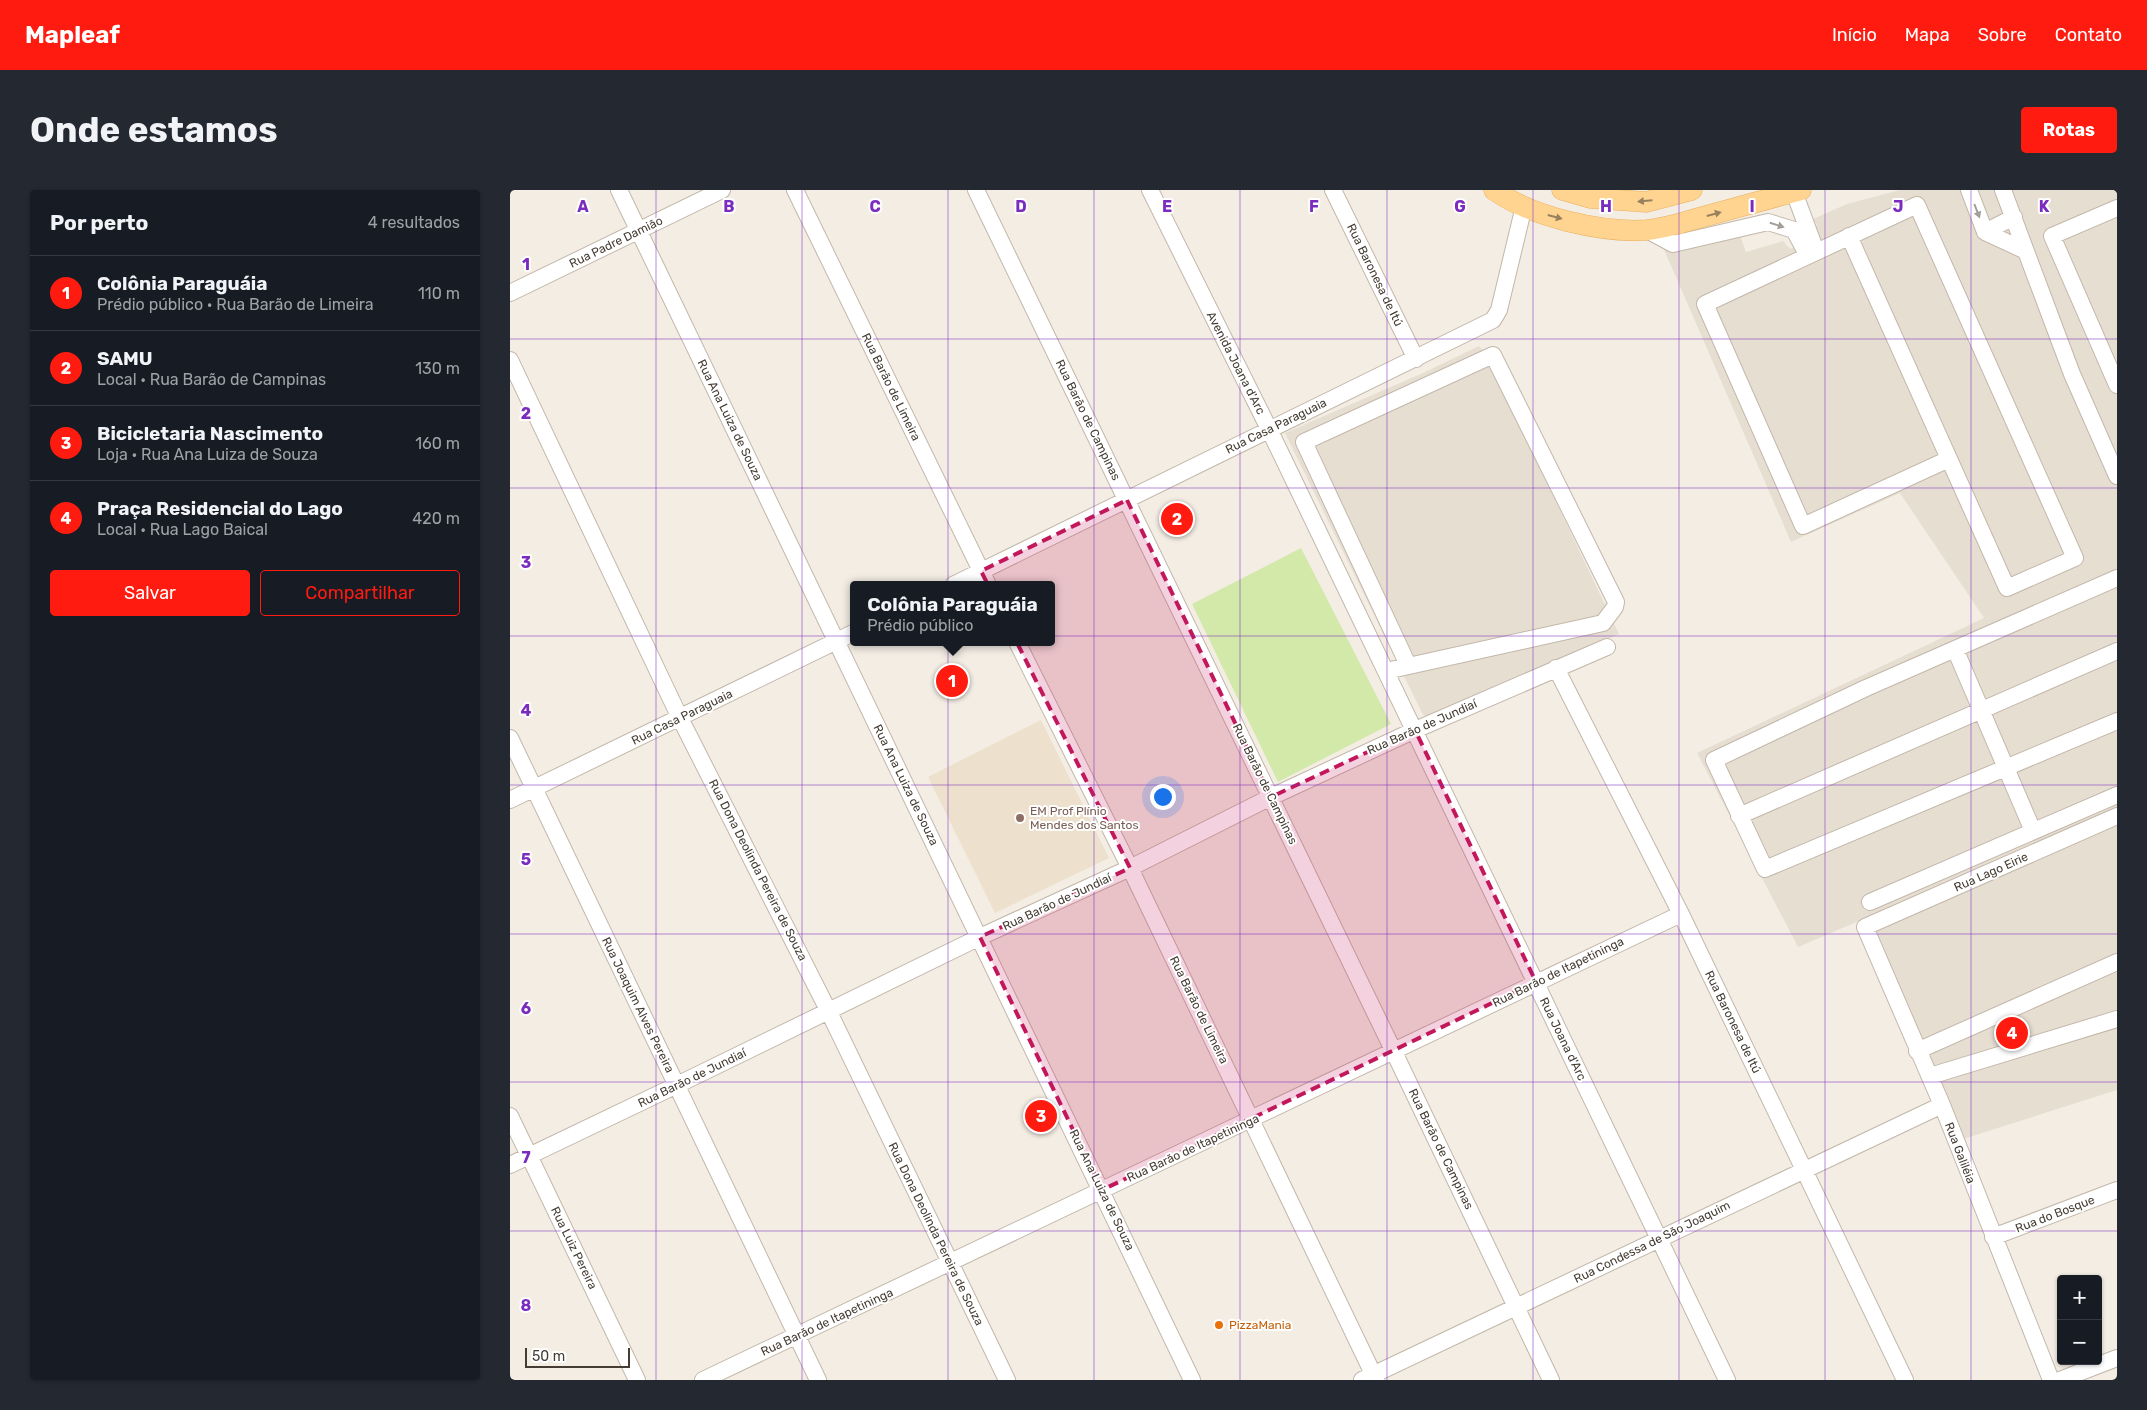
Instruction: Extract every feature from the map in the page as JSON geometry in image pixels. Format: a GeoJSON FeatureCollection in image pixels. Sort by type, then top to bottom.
{"type":"FeatureCollection","features":[{"type":"Feature","properties":{"kind":"main road"},"geometry":{"type":"LineString","coordinates":[[1494,190],[1524,206],[1550,216],[1614,229],[1647,230],[1797,191]]}},
{"type":"Feature","properties":{"kind":"main road"},"geometry":{"type":"LineString","coordinates":[[1562,190],[1590,198],[1646,202],[1692,190]]}},
{"type":"Feature","properties":{"kind":"street","name":"Rua Ana Luiza de Souza"},"geometry":{"type":"LineString","coordinates":[[619,190],[1192,1380]]}},
{"type":"Feature","properties":{"kind":"street","name":"Rua Padre Damião"},"geometry":{"type":"LineString","coordinates":[[510,293],[722,190]]}},
{"type":"Feature","properties":{"kind":"street","name":"Rua Barão de Limeira"},"geometry":{"type":"LineString","coordinates":[[795,190],[984,578]]}},
{"type":"Feature","properties":{"kind":"street","name":"Rua Barão de Campinas"},"geometry":{"type":"LineString","coordinates":[[976,190],[1271,797],[1551,1380]]}},
{"type":"Feature","properties":{"kind":"street","name":"Avenida Joana d'Arc"},"geometry":{"type":"LineString","coordinates":[[1150,190],[1269,429],[1386,671]]}},
{"type":"Feature","properties":{"kind":"street","name":"Rua Baronesa de Itú"},"geometry":{"type":"LineString","coordinates":[[1334,190],[1416,360]]}},
{"type":"Feature","properties":{"kind":"street"},"geometry":{"type":"LineString","coordinates":[[1969,190],[1985,232],[2026,251]]}},
{"type":"Feature","properties":{"kind":"street"},"geometry":{"type":"LineString","coordinates":[[2003,190],[2072,374],[2117,476]]}},
{"type":"Feature","properties":{"kind":"street"},"geometry":{"type":"LineString","coordinates":[[1797,191],[1812,254]]}},
{"type":"Feature","properties":{"kind":"street"},"geometry":{"type":"LineString","coordinates":[[1849,236],[2007,588],[2075,558],[1917,205],[1849,236],[1705,304],[1804,526],[1949,459]]}},
{"type":"Feature","properties":{"kind":"street","name":"Rua Casa Paraguaia"},"geometry":{"type":"LineString","coordinates":[[971,581],[984,578],[1127,500],[1269,429],[1416,360],[1493,320],[1500,310],[1524,206]]}},
{"type":"Feature","properties":{"kind":"street"},"geometry":{"type":"LineString","coordinates":[[2115,213],[2052,236],[2112,361],[2117,385]]}},
{"type":"Feature","properties":{"kind":"street"},"geometry":{"type":"LineString","coordinates":[[1985,232],[2014,218]]}},
{"type":"Feature","properties":{"kind":"street"},"geometry":{"type":"LineString","coordinates":[[1647,230],[1674,244],[1768,222],[1794,230],[1812,254]]}},
{"type":"Feature","properties":{"kind":"street"},"geometry":{"type":"LineString","coordinates":[[1386,671],[1603,623],[1615,607],[1616,602],[1493,356],[1304,442],[1408,665]]}},
{"type":"Feature","properties":{"kind":"street","name":"Rua Dona Deolinda Pereira de Souza"},"geometry":{"type":"LineString","coordinates":[[510,360],[680,718],[829,1012],[1007,1380]]}},
{"type":"Feature","properties":{"kind":"street"},"geometry":{"type":"LineString","coordinates":[[2117,578],[1866,688],[1714,760],[1765,869],[2117,721]]}},
{"type":"Feature","properties":{"kind":"street","name":"Rua Casa Paraguaia"},"geometry":{"type":"LineString","coordinates":[[510,800],[850,634]]}},
{"type":"Feature","properties":{"kind":"street","name":"Rua Barão de Limeira"},"geometry":{"type":"LineString","coordinates":[[1019,646],[1130,868],[1252,1120],[1371,1378]]}},
{"type":"Feature","properties":{"kind":"street","name":"Rua Barão de Jundiaí"},"geometry":{"type":"LineString","coordinates":[[510,1165],[829,1012],[980,937],[1130,868],[1271,797],[1415,730],[1607,647]]}},
{"type":"Feature","properties":{"kind":"street"},"geometry":{"type":"LineString","coordinates":[[1955,649],[2033,831]]}},
{"type":"Feature","properties":{"kind":"street"},"geometry":{"type":"LineString","coordinates":[[1739,816],[2117,651]]}},
{"type":"Feature","properties":{"kind":"street","name":"Rua Baronesa de Itú"},"geometry":{"type":"LineString","coordinates":[[1556,668],[1681,914],[1905,1380]]}},
{"type":"Feature","properties":{"kind":"street","name":"Rua Joana d'Arc"},"geometry":{"type":"LineString","coordinates":[[1386,671],[1727,1380]]}},
{"type":"Feature","properties":{"kind":"street","name":"Rua Joaquim Alves Pereira"},"geometry":{"type":"LineString","coordinates":[[510,738],[818,1380]]}},
{"type":"Feature","properties":{"kind":"street"},"geometry":{"type":"LineString","coordinates":[[1870,902],[2117,795]]}},
{"type":"Feature","properties":{"kind":"street","name":"Rua Lago Eirie"},"geometry":{"type":"LineString","coordinates":[[1865,927],[2117,816]]}},
{"type":"Feature","properties":{"kind":"street","name":"Rua Barão de Itapetininga"},"geometry":{"type":"LineString","coordinates":[[703,1380],[1681,914]]}},
{"type":"Feature","properties":{"kind":"street","name":"Rua Galiléia"},"geometry":{"type":"LineString","coordinates":[[1865,927],[1942,1105],[2051,1380]]}},
{"type":"Feature","properties":{"kind":"street"},"geometry":{"type":"LineString","coordinates":[[1918,1050],[2117,962]]}},
{"type":"Feature","properties":{"kind":"street"},"geometry":{"type":"LineString","coordinates":[[1930,1076],[2117,1019]]}},
{"type":"Feature","properties":{"kind":"street","name":"Rua Condessa de São Joaquim"},"geometry":{"type":"LineString","coordinates":[[1371,1378],[1659,1238],[1942,1105]]}},
{"type":"Feature","properties":{"kind":"street","name":"Rua Luiz Pereira"},"geometry":{"type":"LineString","coordinates":[[510,1116],[637,1380]]}},
{"type":"Feature","properties":{"kind":"street","name":"Rua do Bosque"},"geometry":{"type":"LineString","coordinates":[[1993,1237],[2117,1190]]}},
{"type":"Feature","properties":{"kind":"street"},"geometry":{"type":"LineString","coordinates":[[2060,1380],[2117,1358]]}},
{"type":"Feature","properties":{"kind":"highlighted area"},"geometry":{"type":"Polygon","coordinates":[[[1127,500],[1271,797],[1415,730],[1536,982],[1102,1190],[980,937],[1130,868],[981,571],[1127,500]]]}},
{"type":"Feature","properties":{"kind":"shaded area"},"geometry":{"type":"Polygon","coordinates":[[[1900,190],[2117,190],[2117,810],[1798,947],[1697,753],[1984,618],[1900,493],[1791,542],[1662,245],[1740,236],[1746,252],[1783,241],[1790,249],[1811,239],[1813,228],[1817,225],[1813,219],[1847,204],[1900,190]]]}},
{"type":"Feature","properties":{"kind":"shaded area"},"geometry":{"type":"Polygon","coordinates":[[[1479,346],[1484,351],[1619,634],[1430,717],[1423,715],[1285,433],[1423,373],[1479,346]]]}},
{"type":"Feature","properties":{"kind":"shaded area","name":"EM Prof Plínio Mendes dos Santos"},"geometry":{"type":"Polygon","coordinates":[[[1041,720],[1109,858],[995,913],[928,777],[1041,720]]]}},
{"type":"Feature","properties":{"kind":"shaded area"},"geometry":{"type":"Polygon","coordinates":[[[2117,820],[2117,1090],[1960,1140],[1872,929],[2117,820]]]}},
{"type":"Feature","properties":{"kind":"green space"},"geometry":{"type":"Polygon","coordinates":[[[1301,548],[1391,724],[1278,782],[1192,604],[1301,548]]]}},
{"type":"Feature","properties":{"kind":"place","name":"SAMU"},"geometry":{"type":"Point","coordinates":[1177,519]}},
{"type":"Feature","properties":{"kind":"place","name":"Colônia Paraguáia"},"geometry":{"type":"Point","coordinates":[952,681]}},
{"type":"Feature","properties":{"kind":"place","name":"EM Prof Plínio Mendes dos Santos"},"geometry":{"type":"Point","coordinates":[1020,818]}},
{"type":"Feature","properties":{"kind":"place","name":"Praça Residencial do Lago"},"geometry":{"type":"Point","coordinates":[2012,1033]}},
{"type":"Feature","properties":{"kind":"place","name":"Bicicletaria Nascimento"},"geometry":{"type":"Point","coordinates":[1041,1116]}},
{"type":"Feature","properties":{"kind":"place","name":"PizzaMania"},"geometry":{"type":"Point","coordinates":[1219,1325]}}]}
